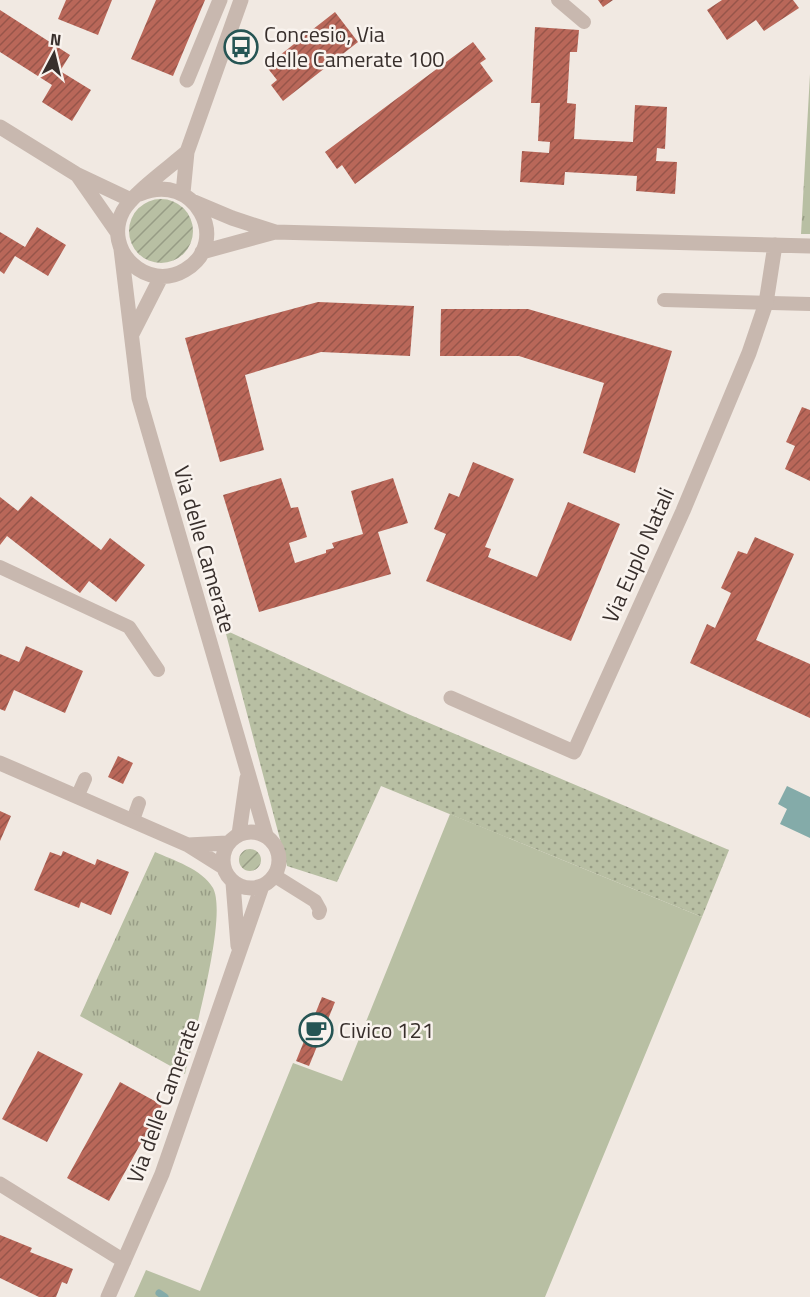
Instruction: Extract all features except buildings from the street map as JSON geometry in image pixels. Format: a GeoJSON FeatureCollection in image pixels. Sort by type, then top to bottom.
{"type":"FeatureCollection","features":[{"type":"Feature","properties":{"kind":"street"},"geometry":{"type":"LineString","coordinates":[[187,80],[220,0]]}},
{"type":"Feature","properties":{"kind":"street"},"geometry":{"type":"LineString","coordinates":[[132,334],[161,277],[185,270],[202,252],[207,235],[204,217],[189,197],[187,152],[241,0]]}},
{"type":"Feature","properties":{"kind":"street"},"geometry":{"type":"LineString","coordinates":[[0,127],[76,174],[135,197],[161,188],[189,197],[232,218],[275,232],[810,246]]}},
{"type":"Feature","properties":{"kind":"street"},"geometry":{"type":"LineString","coordinates":[[117,232],[119,220],[135,197],[187,152]]}},
{"type":"Feature","properties":{"kind":"street"},"geometry":{"type":"LineString","coordinates":[[76,174],[117,232]]}},
{"type":"Feature","properties":{"kind":"street","name":"Via delle Camerate"},"geometry":{"type":"LineString","coordinates":[[117,232],[139,398],[266,835],[279,854],[279,865],[275,876]]}},
{"type":"Feature","properties":{"kind":"street"},"geometry":{"type":"LineString","coordinates":[[202,252],[275,232]]}},
{"type":"Feature","properties":{"kind":"street","name":"Via Euplo Natali"},"geometry":{"type":"LineString","coordinates":[[451,698],[574,752],[687,501],[749,353],[766,303],[775,245]]}},
{"type":"Feature","properties":{"kind":"street","name":"Via delle Camerate"},"geometry":{"type":"LineString","coordinates":[[121,249],[126,258],[141,272],[161,277]]}},
{"type":"Feature","properties":{"kind":"street"},"geometry":{"type":"LineString","coordinates":[[0,763],[189,845],[223,867]]}},
{"type":"Feature","properties":{"kind":"street","name":"Via delle Camerate"},"geometry":{"type":"LineString","coordinates":[[238,954],[233,883],[223,867],[222,857],[233,839],[247,773]]}},
{"type":"Feature","properties":{"kind":"street"},"geometry":{"type":"LineString","coordinates":[[189,845],[233,839],[252,831],[266,835]]}},
{"type":"Feature","properties":{"kind":"street"},"geometry":{"type":"LineString","coordinates":[[233,883],[252,889],[262,886],[275,876]]}},
{"type":"Feature","properties":{"kind":"street","name":"Via delle Camerate"},"geometry":{"type":"LineString","coordinates":[[108,1297],[162,1174],[262,886]]}},
{"type":"Feature","properties":{"kind":"street"},"geometry":{"type":"LineString","coordinates":[[0,1184],[124,1261]]}},
{"type":"Feature","properties":{"kind":"lane"},"geometry":{"type":"LineString","coordinates":[[558,0],[584,22]]}},
{"type":"Feature","properties":{"kind":"lane"},"geometry":{"type":"LineString","coordinates":[[664,300],[810,304]]}},
{"type":"Feature","properties":{"kind":"lane"},"geometry":{"type":"LineString","coordinates":[[0,567],[129,627],[158,670]]}},
{"type":"Feature","properties":{"kind":"lane"},"geometry":{"type":"LineString","coordinates":[[78,795],[85,779]]}},
{"type":"Feature","properties":{"kind":"lane"},"geometry":{"type":"LineString","coordinates":[[133,820],[139,803]]}},
{"type":"Feature","properties":{"kind":"lane"},"geometry":{"type":"LineString","coordinates":[[275,876],[315,901],[320,910],[319,913]]}},
{"type":"Feature","properties":{"kind":"green space"},"geometry":{"type":"Polygon","coordinates":[[[810,74],[810,234],[801,234],[810,74]]]}},
{"type":"Feature","properties":{"kind":"green space"},"geometry":{"type":"Polygon","coordinates":[[[155,199],[167,199],[184,208],[191,219],[193,231],[191,243],[184,254],[167,263],[155,263],[143,258],[134,249],[129,237],[129,225],[134,213],[143,204],[155,199]]]}},
{"type":"Feature","properties":{"kind":"green space"},"geometry":{"type":"Polygon","coordinates":[[[225,630],[408,714],[729,850],[702,917],[381,786],[337,882],[287,866],[225,630]]]}},
{"type":"Feature","properties":{"kind":"green space"},"geometry":{"type":"Polygon","coordinates":[[[450,814],[702,917],[545,1297],[134,1297],[146,1270],[200,1291],[293,1063],[342,1081],[450,814]]]}},
{"type":"Feature","properties":{"kind":"green space"},"geometry":{"type":"Polygon","coordinates":[[[250,849],[258,852],[261,860],[258,868],[250,871],[242,868],[239,860],[242,852],[250,849]]]}},
{"type":"Feature","properties":{"kind":"green space"},"geometry":{"type":"Polygon","coordinates":[[[155,852],[202,875],[213,888],[216,903],[216,924],[208,978],[185,1074],[80,1016],[155,852]]]}},
{"type":"Feature","properties":{"kind":"water"},"geometry":{"type":"Polygon","coordinates":[[[787,786],[810,797],[810,838],[780,824],[787,809],[778,804],[787,786]]]}},
{"type":"Feature","properties":{"kind":"waterway"},"geometry":{"type":"LineString","coordinates":[[159,1293],[165,1297]]}},
{"type":"Feature","properties":{"kind":"place","name":"Concesio, Via delle Camerate 100"},"geometry":{"type":"Point","coordinates":[241,47]}},
{"type":"Feature","properties":{"kind":"place","name":"Civico 121"},"geometry":{"type":"Point","coordinates":[316,1030]}}]}
